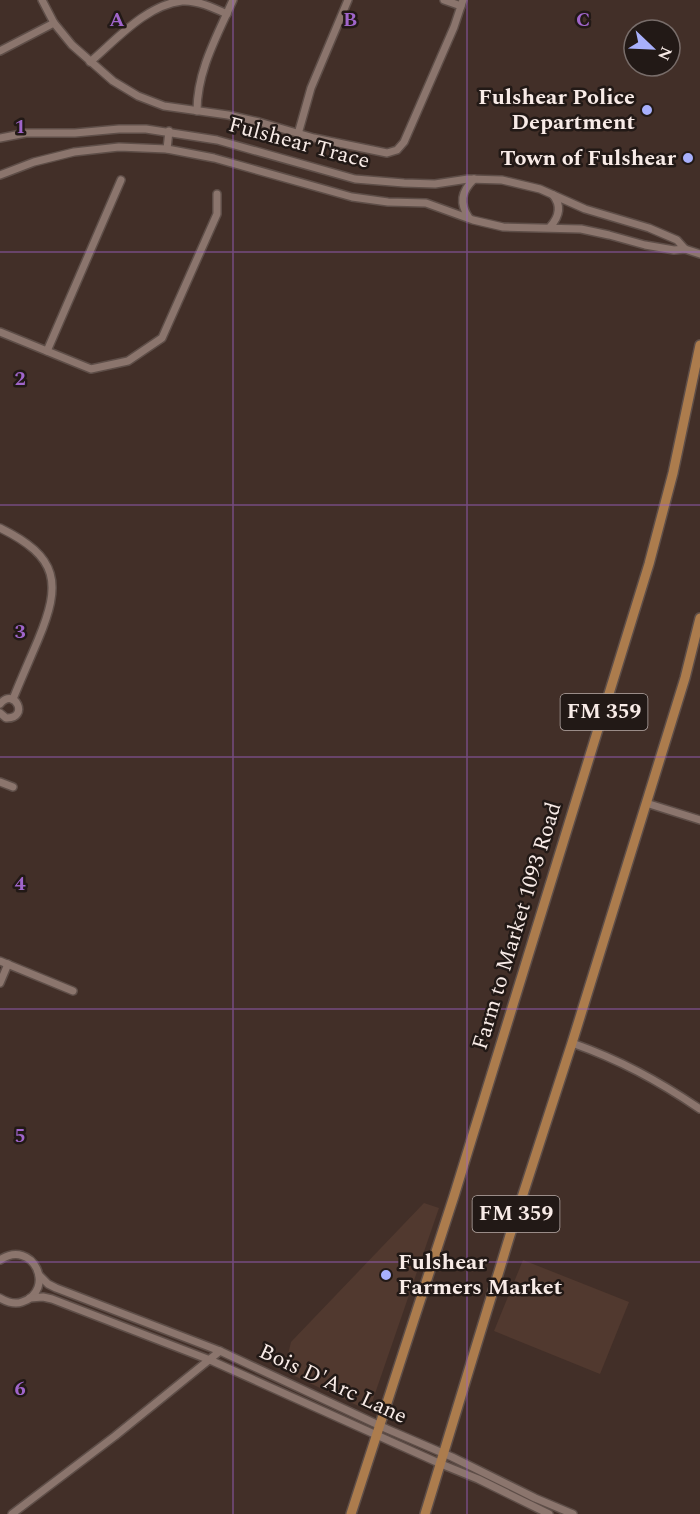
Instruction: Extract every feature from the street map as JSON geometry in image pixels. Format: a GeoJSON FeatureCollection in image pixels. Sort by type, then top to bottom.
{"type":"FeatureCollection","features":[{"type":"Feature","properties":{"kind":"main road","name":"Farm to Market 1093 Road"},"geometry":{"type":"LineString","coordinates":[[351,1514],[454,1196],[648,564],[673,473],[700,345]]}},
{"type":"Feature","properties":{"kind":"main road","name":"FM 359"},"geometry":{"type":"LineString","coordinates":[[425,1514],[685,678],[700,618]]}},
{"type":"Feature","properties":{"kind":"street"},"geometry":{"type":"LineString","coordinates":[[42,0],[54,23],[90,62],[113,81],[138,96],[164,106],[260,122],[298,134],[387,153],[397,150],[404,142],[454,27],[462,3],[444,0]]}},
{"type":"Feature","properties":{"kind":"street"},"geometry":{"type":"LineString","coordinates":[[90,62],[145,16],[164,6],[184,0],[204,4],[227,14]]}},
{"type":"Feature","properties":{"kind":"street"},"geometry":{"type":"LineString","coordinates":[[197,111],[197,93],[202,70],[233,0]]}},
{"type":"Feature","properties":{"kind":"street"},"geometry":{"type":"LineString","coordinates":[[298,134],[311,88],[348,0]]}},
{"type":"Feature","properties":{"kind":"street"},"geometry":{"type":"LineString","coordinates":[[0,51],[54,23]]}},
{"type":"Feature","properties":{"kind":"street","name":"Fulshear Trace"},"geometry":{"type":"LineString","coordinates":[[0,138],[26,133],[75,133],[119,129],[169,131],[217,140],[355,179],[435,184],[474,179],[502,180],[528,185],[585,209],[649,228],[677,240],[685,249]]}},
{"type":"Feature","properties":{"kind":"street"},"geometry":{"type":"LineString","coordinates":[[167,149],[169,131]]}},
{"type":"Feature","properties":{"kind":"street","name":"Fulshear Trace"},"geometry":{"type":"LineString","coordinates":[[0,175],[34,162],[74,152],[119,147],[167,149],[214,158],[352,197],[388,202],[426,203],[469,218],[513,228],[550,227],[595,231],[635,243],[674,250],[685,249],[700,254]]}},
{"type":"Feature","properties":{"kind":"street"},"geometry":{"type":"LineString","coordinates":[[469,218],[462,208],[462,198],[465,188],[474,179]]}},
{"type":"Feature","properties":{"kind":"street"},"geometry":{"type":"LineString","coordinates":[[47,351],[121,180]]}},
{"type":"Feature","properties":{"kind":"street"},"geometry":{"type":"LineString","coordinates":[[0,332],[91,369],[128,362],[162,338],[217,214],[217,194]]}},
{"type":"Feature","properties":{"kind":"street"},"geometry":{"type":"LineString","coordinates":[[550,227],[556,220],[559,206],[552,194]]}},
{"type":"Feature","properties":{"kind":"street"},"geometry":{"type":"LineString","coordinates":[[0,528],[20,538],[33,549],[48,568],[53,594],[50,612],[13,699]]}},
{"type":"Feature","properties":{"kind":"street"},"geometry":{"type":"LineString","coordinates":[[0,704],[6,699],[13,699]]}},
{"type":"Feature","properties":{"kind":"street"},"geometry":{"type":"LineString","coordinates":[[0,713],[6,718],[15,716],[19,707],[13,699]]}},
{"type":"Feature","properties":{"kind":"street"},"geometry":{"type":"LineString","coordinates":[[0,782],[13,787]]}},
{"type":"Feature","properties":{"kind":"street"},"geometry":{"type":"LineString","coordinates":[[646,803],[700,820]]}},
{"type":"Feature","properties":{"kind":"street"},"geometry":{"type":"LineString","coordinates":[[0,961],[73,991]]}},
{"type":"Feature","properties":{"kind":"street"},"geometry":{"type":"LineString","coordinates":[[0,983],[8,964]]}},
{"type":"Feature","properties":{"kind":"street"},"geometry":{"type":"LineString","coordinates":[[572,1043],[618,1060],[662,1084],[700,1109]]}},
{"type":"Feature","properties":{"kind":"street","name":"Bois D'Arc Lane"},"geometry":{"type":"LineString","coordinates":[[0,1260],[9,1255],[25,1256],[37,1267],[39,1275],[56,1288],[220,1351],[441,1464],[478,1479],[549,1514]]}},
{"type":"Feature","properties":{"kind":"street"},"geometry":{"type":"LineString","coordinates":[[30,1298],[38,1288],[39,1275]]}},
{"type":"Feature","properties":{"kind":"street","name":"Bois D'Arc Lane"},"geometry":{"type":"LineString","coordinates":[[0,1298],[11,1303],[30,1298],[52,1299],[210,1360],[377,1430],[444,1453],[573,1514]]}},
{"type":"Feature","properties":{"kind":"street"},"geometry":{"type":"LineString","coordinates":[[12,1514],[220,1351]]}},
{"type":"Feature","properties":{"kind":"shaded area","name":"Fulshear Farmers Market"},"geometry":{"type":"Polygon","coordinates":[[[424,1203],[439,1208],[369,1411],[284,1371],[291,1342],[424,1203]]]}},
{"type":"Feature","properties":{"kind":"shaded area"},"geometry":{"type":"Polygon","coordinates":[[[523,1260],[629,1302],[600,1374],[494,1331],[523,1260]]]}},
{"type":"Feature","properties":{"kind":"place","name":"Fulshear Police Department"},"geometry":{"type":"Point","coordinates":[647,110]}},
{"type":"Feature","properties":{"kind":"place","name":"Town of Fulshear"},"geometry":{"type":"Point","coordinates":[688,158]}},
{"type":"Feature","properties":{"kind":"place","name":"Fulshear Farmers Market"},"geometry":{"type":"Point","coordinates":[386,1275]}}]}
